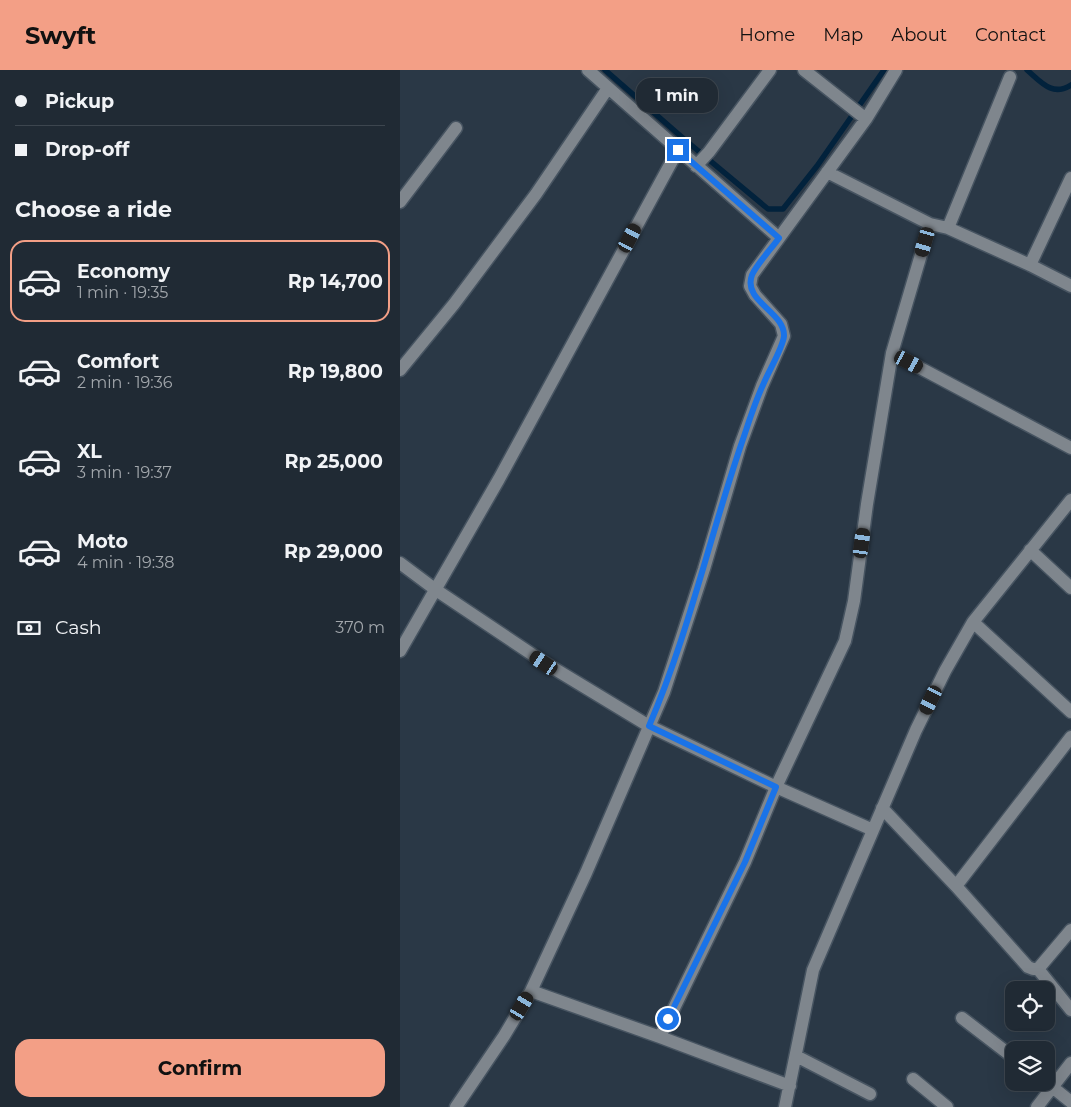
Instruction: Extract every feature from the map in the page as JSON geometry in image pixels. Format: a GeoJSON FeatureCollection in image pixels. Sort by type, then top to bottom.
{"type":"FeatureCollection","features":[{"type":"Feature","properties":{"kind":"street"},"geometry":{"type":"LineString","coordinates":[[588,70],[678,150],[702,160],[779,238]]}},
{"type":"Feature","properties":{"kind":"street"},"geometry":{"type":"LineString","coordinates":[[702,160],[770,70]]}},
{"type":"Feature","properties":{"kind":"street"},"geometry":{"type":"LineString","coordinates":[[804,70],[859,113]]}},
{"type":"Feature","properties":{"kind":"street"},"geometry":{"type":"LineString","coordinates":[[456,1107],[504,1036],[531,991],[586,873],[664,692],[704,569],[740,446],[762,386],[784,336],[781,324],[755,295],[750,286],[752,275],[827,172],[859,113],[896,70]]}},
{"type":"Feature","properties":{"kind":"street"},"geometry":{"type":"LineString","coordinates":[[948,228],[1010,77]]}},
{"type":"Feature","properties":{"kind":"street"},"geometry":{"type":"LineString","coordinates":[[400,370],[454,304],[536,194],[608,88]]}},
{"type":"Feature","properties":{"kind":"street"},"geometry":{"type":"LineString","coordinates":[[400,202],[456,128]]}},
{"type":"Feature","properties":{"kind":"street"},"geometry":{"type":"LineString","coordinates":[[400,651],[571,350],[678,150]]}},
{"type":"Feature","properties":{"kind":"street"},"geometry":{"type":"LineString","coordinates":[[827,172],[930,224],[948,228],[1030,265],[1071,286]]}},
{"type":"Feature","properties":{"kind":"street"},"geometry":{"type":"LineString","coordinates":[[1030,265],[1071,178]]}},
{"type":"Feature","properties":{"kind":"street"},"geometry":{"type":"LineString","coordinates":[[660,1036],[745,862],[776,787],[845,641],[854,601],[867,504],[892,353],[930,224]]}},
{"type":"Feature","properties":{"kind":"street"},"geometry":{"type":"LineString","coordinates":[[892,353],[1071,448]]}},
{"type":"Feature","properties":{"kind":"street"},"geometry":{"type":"LineString","coordinates":[[784,1107],[790,1086],[813,970],[921,721],[945,671],[973,622],[1071,500]]}},
{"type":"Feature","properties":{"kind":"street"},"geometry":{"type":"LineString","coordinates":[[1030,550],[1071,588]]}},
{"type":"Feature","properties":{"kind":"street"},"geometry":{"type":"LineString","coordinates":[[400,563],[436,590],[544,663],[649,726],[776,787],[873,830]]}},
{"type":"Feature","properties":{"kind":"street"},"geometry":{"type":"LineString","coordinates":[[973,622],[1071,712]]}},
{"type":"Feature","properties":{"kind":"street"},"geometry":{"type":"LineString","coordinates":[[956,886],[1071,736]]}},
{"type":"Feature","properties":{"kind":"street"},"geometry":{"type":"LineString","coordinates":[[882,808],[956,886],[1028,967],[1038,969],[1071,1010]]}},
{"type":"Feature","properties":{"kind":"street"},"geometry":{"type":"LineString","coordinates":[[1038,969],[1071,930]]}},
{"type":"Feature","properties":{"kind":"street"},"geometry":{"type":"LineString","coordinates":[[531,991],[660,1036],[790,1086]]}},
{"type":"Feature","properties":{"kind":"street"},"geometry":{"type":"LineString","coordinates":[[962,1018],[1005,1051]]}},
{"type":"Feature","properties":{"kind":"street"},"geometry":{"type":"LineString","coordinates":[[796,1056],[870,1094]]}},
{"type":"Feature","properties":{"kind":"street"},"geometry":{"type":"LineString","coordinates":[[1055,1079],[1071,1063]]}},
{"type":"Feature","properties":{"kind":"street"},"geometry":{"type":"LineString","coordinates":[[913,1079],[947,1107]]}},
{"type":"Feature","properties":{"kind":"street"},"geometry":{"type":"LineString","coordinates":[[1055,1090],[1071,1102]]}},
{"type":"Feature","properties":{"kind":"street"},"geometry":{"type":"LineString","coordinates":[[1037,1107],[1046,1091]]}},
{"type":"Feature","properties":{"kind":"waterway"},"geometry":{"type":"LineString","coordinates":[[605,70],[768,209],[783,209],[817,166],[884,70]]}},
{"type":"Feature","properties":{"kind":"waterway"},"geometry":{"type":"LineString","coordinates":[[1027,70],[1052,89],[1071,85]]}},
{"type":"Feature","properties":{"kind":"route"},"geometry":{"type":"LineString","coordinates":[[668,1019],[745,862],[776,787],[649,726],[664,692],[704,569],[740,446],[762,386],[784,336],[781,324],[755,295],[750,286],[752,275],[779,238],[678,150]]}}]}
